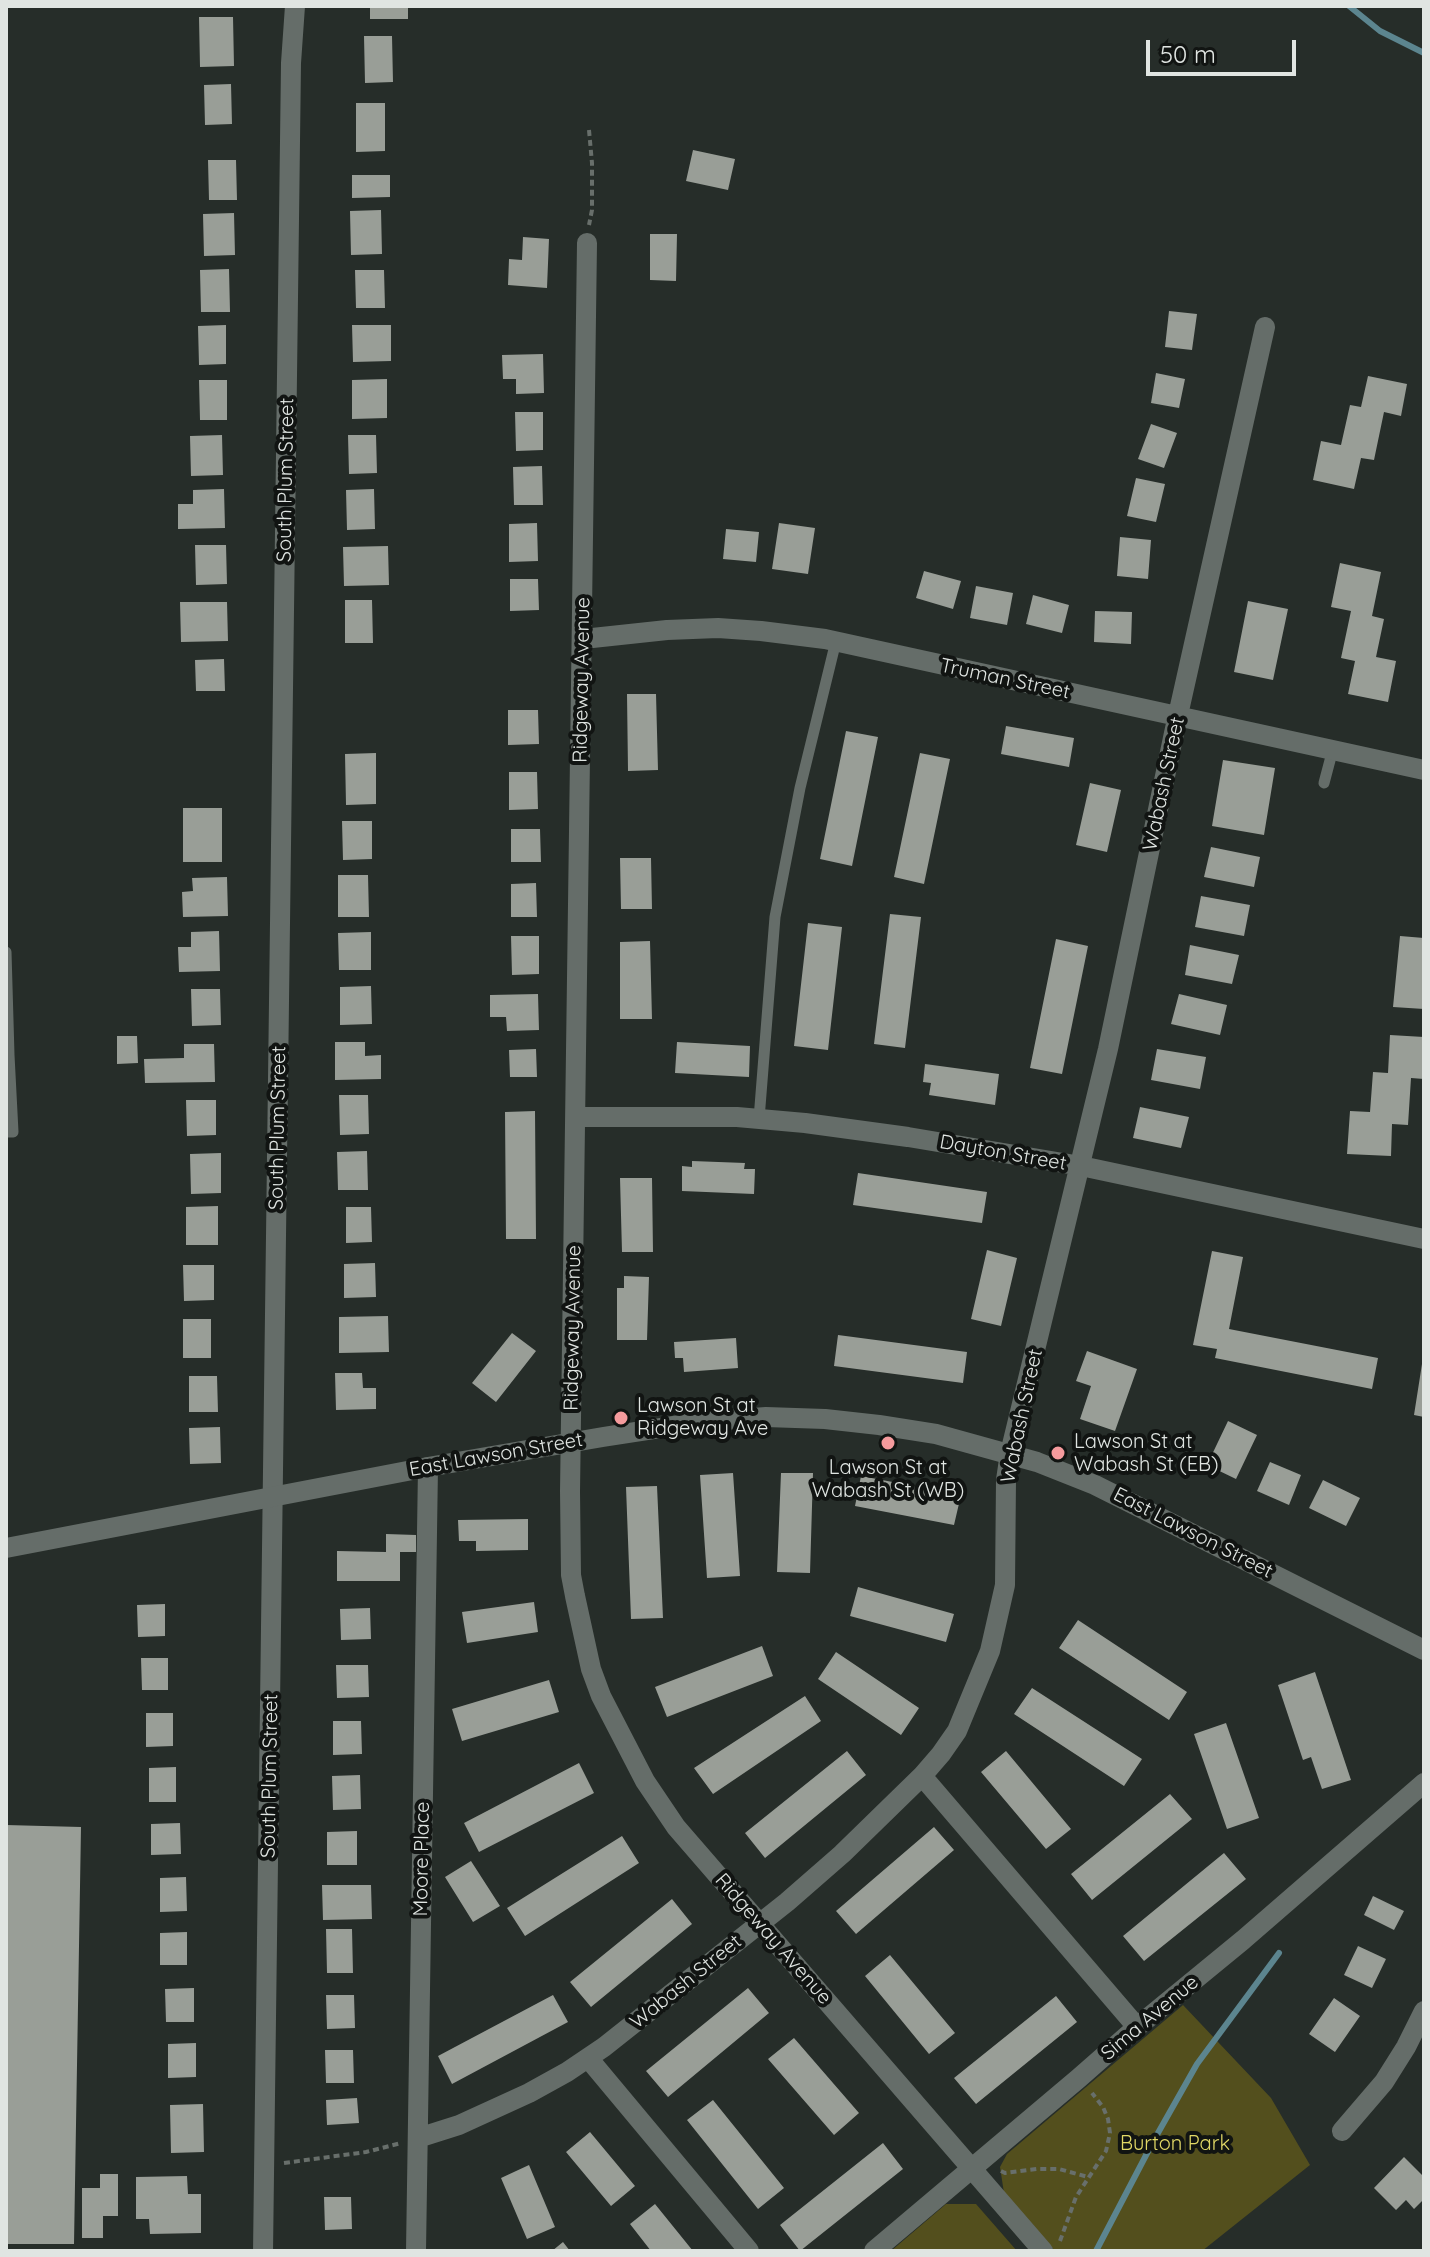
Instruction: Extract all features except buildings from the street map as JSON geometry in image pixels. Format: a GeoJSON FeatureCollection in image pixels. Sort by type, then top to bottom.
{"type":"FeatureCollection","features":[{"type":"Feature","properties":{"kind":"street","name":"South Plum Street"},"geometry":{"type":"LineString","coordinates":[[263,2251],[291,63],[295,6]]}},
{"type":"Feature","properties":{"kind":"street","name":"Ridgeway Avenue"},"geometry":{"type":"LineString","coordinates":[[587,243],[571,1575],[591,1669],[601,1696],[645,1781],[676,1827],[1043,2251]]}},
{"type":"Feature","properties":{"kind":"street","name":"Wabash Street"},"geometry":{"type":"LineString","coordinates":[[418,2138],[488,2113],[529,2093],[588,2058],[656,2007],[842,1854],[922,1776],[957,1731],[990,1651],[1005,1585],[1006,1480],[1010,1453],[1081,1166],[1265,327]]}},
{"type":"Feature","properties":{"kind":"street","name":"Truman Street"},"geometry":{"type":"LineString","coordinates":[[583,639],[718,628],[836,641],[1424,770]]}},
{"type":"Feature","properties":{"kind":"street","name":"Dayton Street"},"geometry":{"type":"LineString","coordinates":[[576,1117],[737,1117],[908,1137],[1081,1166],[1424,1239]]}},
{"type":"Feature","properties":{"kind":"street","name":"East Lawson Street"},"geometry":{"type":"LineString","coordinates":[[6,1548],[428,1467],[699,1422],[766,1417],[825,1419],[936,1434],[1010,1453],[1095,1485],[1424,1650]]}},
{"type":"Feature","properties":{"kind":"street","name":"Moore Place"},"geometry":{"type":"LineString","coordinates":[[416,2251],[428,1467]]}},
{"type":"Feature","properties":{"kind":"street"},"geometry":{"type":"LineString","coordinates":[[922,1776],[1137,2027]]}},
{"type":"Feature","properties":{"kind":"street","name":"Sima Avenue"},"geometry":{"type":"LineString","coordinates":[[874,2251],[1424,1783]]}},
{"type":"Feature","properties":{"kind":"street"},"geometry":{"type":"LineString","coordinates":[[1342,2131],[1384,2082],[1424,2011]]}},
{"type":"Feature","properties":{"kind":"street"},"geometry":{"type":"LineString","coordinates":[[588,2058],[749,2251]]}},
{"type":"Feature","properties":{"kind":"lane"},"geometry":{"type":"LineString","coordinates":[[759,1119],[775,917],[800,788],[836,641]]}},
{"type":"Feature","properties":{"kind":"lane"},"geometry":{"type":"LineString","coordinates":[[1324,783],[1333,749]]}},
{"type":"Feature","properties":{"kind":"lane"},"geometry":{"type":"LineString","coordinates":[[6,952],[7,1055],[13,1132],[6,1132]]}},
{"type":"Feature","properties":{"kind":"path"},"geometry":{"type":"LineString","coordinates":[[587,243],[592,210],[589,130]]}},
{"type":"Feature","properties":{"kind":"path"},"geometry":{"type":"LineString","coordinates":[[1056,2251],[1076,2197],[1106,2151],[1110,2133],[1108,2119],[1092,2093]]}},
{"type":"Feature","properties":{"kind":"path"},"geometry":{"type":"LineString","coordinates":[[265,2164],[366,2152],[418,2138]]}},
{"type":"Feature","properties":{"kind":"path"},"geometry":{"type":"LineString","coordinates":[[1001,2171],[1059,2169],[1088,2177]]}},
{"type":"Feature","properties":{"kind":"green space","name":"Burton Park"},"geometry":{"type":"Polygon","coordinates":[[[1183,2005],[1271,2098],[1310,2165],[1202,2251],[1055,2251],[1004,2193],[1000,2167],[1007,2154],[1183,2005]]]}},
{"type":"Feature","properties":{"kind":"green space"},"geometry":{"type":"Polygon","coordinates":[[[946,2204],[976,2204],[1017,2251],[891,2251],[946,2204]]]}},
{"type":"Feature","properties":{"kind":"waterway"},"geometry":{"type":"LineString","coordinates":[[1349,6],[1380,31],[1424,53]]}},
{"type":"Feature","properties":{"kind":"waterway"},"geometry":{"type":"LineString","coordinates":[[1096,2251],[1197,2064],[1279,1953]]}},
{"type":"Feature","properties":{"kind":"place","name":"Lawson St at Ridgeway Ave"},"geometry":{"type":"Point","coordinates":[621,1418]}},
{"type":"Feature","properties":{"kind":"place","name":"Lawson St at Wabash St (WB)"},"geometry":{"type":"Point","coordinates":[888,1443]}},
{"type":"Feature","properties":{"kind":"place","name":"Lawson St at Wabash St (EB)"},"geometry":{"type":"Point","coordinates":[1058,1453]}}]}
